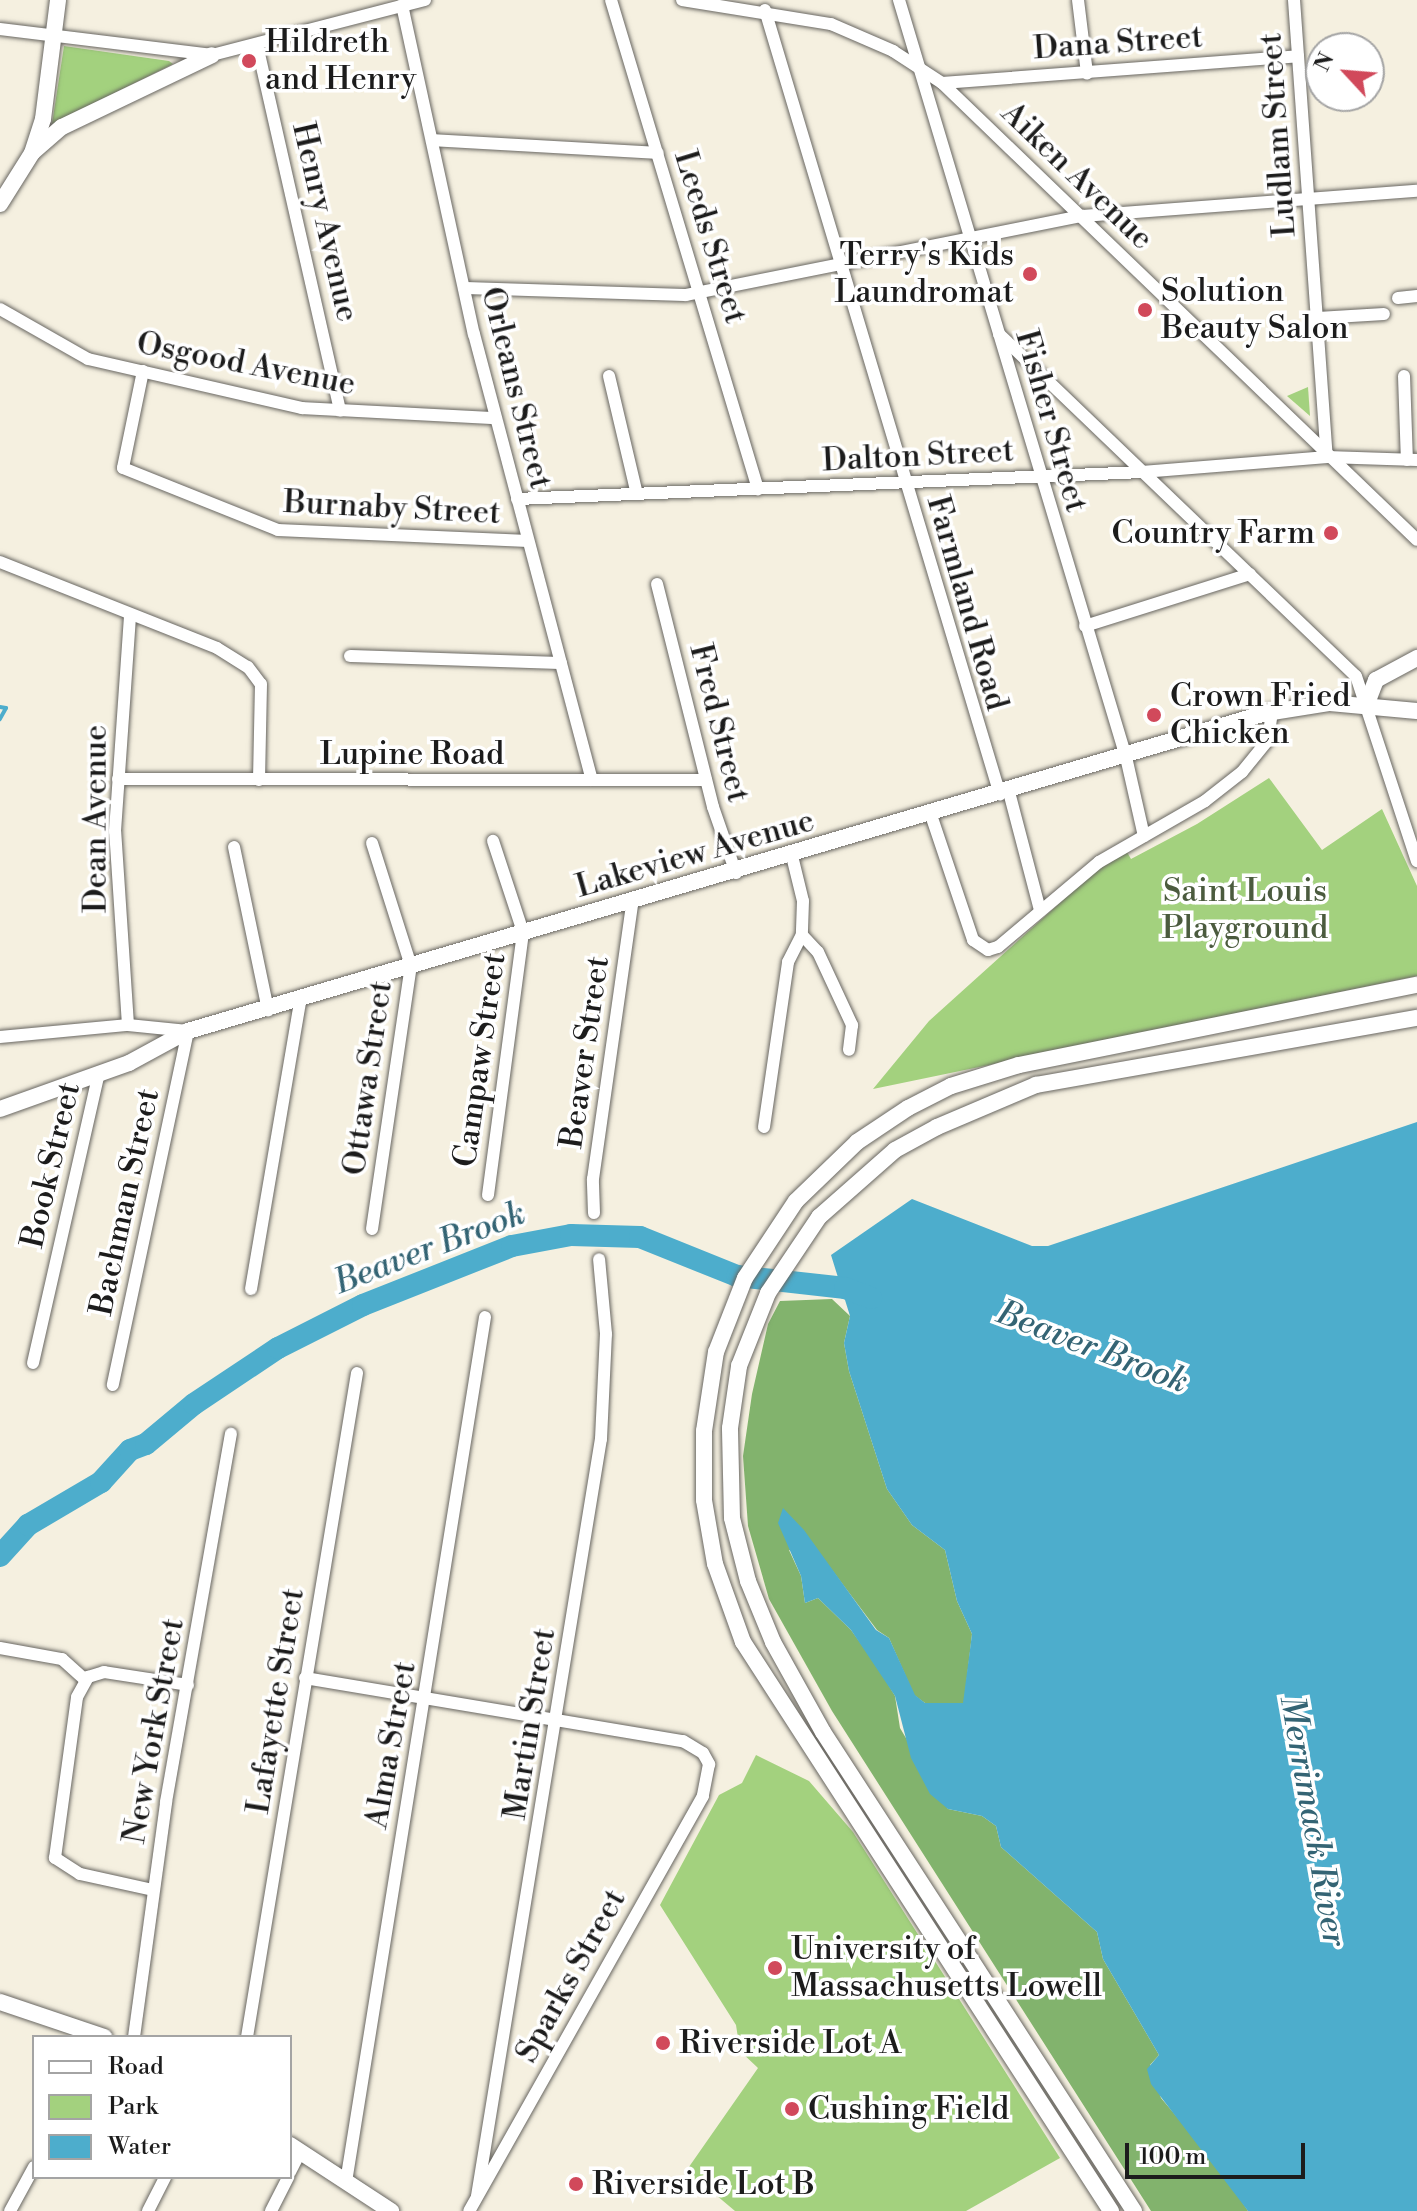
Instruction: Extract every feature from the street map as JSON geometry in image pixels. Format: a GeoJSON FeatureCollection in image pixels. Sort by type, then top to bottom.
{"type":"FeatureCollection","features":[{"type":"Feature","properties":{"kind":"main road"},"geometry":{"type":"LineString","coordinates":[[32,153],[58,0]]}},
{"type":"Feature","properties":{"kind":"main road"},"geometry":{"type":"LineString","coordinates":[[0,204],[32,153],[62,127],[212,55]]}},
{"type":"Feature","properties":{"kind":"main road"},"geometry":{"type":"LineString","coordinates":[[1366,706],[1376,680],[1417,658]]}},
{"type":"Feature","properties":{"kind":"main road","name":"Lakeview Avenue"},"geometry":{"type":"LineString","coordinates":[[0,1109],[99,1073],[188,1031],[300,1001],[633,899],[736,873],[1272,713],[1330,703],[1417,711]]}},
{"type":"Feature","properties":{"kind":"main road"},"geometry":{"type":"LineString","coordinates":[[1111,2211],[817,1762],[735,1624],[711,1548],[703,1476],[709,1384],[728,1313],[756,1257],[796,1201],[846,1151],[951,1086],[1030,1063],[1417,985]]}},
{"type":"Feature","properties":{"kind":"main road"},"geometry":{"type":"LineString","coordinates":[[1134,2211],[823,1732],[759,1611],[734,1530],[728,1484],[730,1428],[739,1366],[754,1324],[785,1263],[837,1198],[895,1150],[1036,1085],[1417,1018]]}},
{"type":"Feature","properties":{"kind":"main road"},"geometry":{"type":"LineString","coordinates":[[0,2002],[97,2035]]}},
{"type":"Feature","properties":{"kind":"main road"},"geometry":{"type":"LineString","coordinates":[[295,2148],[391,2211]]}},
{"type":"Feature","properties":{"kind":"street"},"geometry":{"type":"LineString","coordinates":[[0,29],[53,38],[212,55],[425,0]]}},
{"type":"Feature","properties":{"kind":"street","name":"Leeds Street"},"geometry":{"type":"LineString","coordinates":[[611,0],[758,489]]}},
{"type":"Feature","properties":{"kind":"street","name":"Aiken Avenue"},"geometry":{"type":"LineString","coordinates":[[682,0],[765,10],[849,30],[942,83],[1327,457],[1417,540]]}},
{"type":"Feature","properties":{"kind":"street"},"geometry":{"type":"LineString","coordinates":[[899,0],[919,68]]}},
{"type":"Feature","properties":{"kind":"street"},"geometry":{"type":"LineString","coordinates":[[1078,0],[1087,73]]}},
{"type":"Feature","properties":{"kind":"street","name":"Ludlam Street"},"geometry":{"type":"LineString","coordinates":[[1294,0],[1327,457]]}},
{"type":"Feature","properties":{"kind":"street","name":"Orleans Street"},"geometry":{"type":"LineString","coordinates":[[402,5],[495,418],[592,780]]}},
{"type":"Feature","properties":{"kind":"street","name":"Farmland Road"},"geometry":{"type":"LineString","coordinates":[[765,10],[904,482],[1040,910]]}},
{"type":"Feature","properties":{"kind":"street","name":"Henry Avenue"},"geometry":{"type":"LineString","coordinates":[[257,45],[340,411]]}},
{"type":"Feature","properties":{"kind":"street","name":"Dana Street"},"geometry":{"type":"LineString","coordinates":[[942,83],[1298,56]]}},
{"type":"Feature","properties":{"kind":"street","name":"Fisher Street"},"geometry":{"type":"LineString","coordinates":[[919,68],[1039,476],[1126,757],[1144,836]]}},
{"type":"Feature","properties":{"kind":"street"},"geometry":{"type":"LineString","coordinates":[[432,140],[658,153]]}},
{"type":"Feature","properties":{"kind":"street"},"geometry":{"type":"LineString","coordinates":[[464,288],[700,293],[1082,216],[1417,191]]}},
{"type":"Feature","properties":{"kind":"street"},"geometry":{"type":"LineString","coordinates":[[1398,298],[1417,296]]}},
{"type":"Feature","properties":{"kind":"street","name":"Osgood Avenue"},"geometry":{"type":"LineString","coordinates":[[0,309],[79,355],[302,408],[495,418]]}},
{"type":"Feature","properties":{"kind":"street"},"geometry":{"type":"LineString","coordinates":[[1318,318],[1384,314]]}},
{"type":"Feature","properties":{"kind":"street"},"geometry":{"type":"LineString","coordinates":[[998,332],[1356,676],[1417,861]]}},
{"type":"Feature","properties":{"kind":"street","name":"Burnaby Street"},"geometry":{"type":"LineString","coordinates":[[143,371],[123,468],[278,530],[528,541]]}},
{"type":"Feature","properties":{"kind":"street"},"geometry":{"type":"LineString","coordinates":[[609,376],[637,494]]}},
{"type":"Feature","properties":{"kind":"street"},"geometry":{"type":"LineString","coordinates":[[1404,376],[1412,460]]}},
{"type":"Feature","properties":{"kind":"street","name":"Dalton Street"},"geometry":{"type":"LineString","coordinates":[[517,499],[1142,472],[1327,457],[1412,460]]}},
{"type":"Feature","properties":{"kind":"street"},"geometry":{"type":"LineString","coordinates":[[0,562],[217,648],[256,676],[261,684],[259,780]]}},
{"type":"Feature","properties":{"kind":"street"},"geometry":{"type":"LineString","coordinates":[[1085,626],[1250,574]]}},
{"type":"Feature","properties":{"kind":"street","name":"Fred Street"},"geometry":{"type":"LineString","coordinates":[[657,584],[706,780],[736,873]]}},
{"type":"Feature","properties":{"kind":"street","name":"Dean Avenue"},"geometry":{"type":"LineString","coordinates":[[128,1025],[116,840],[130,615]]}},
{"type":"Feature","properties":{"kind":"street"},"geometry":{"type":"LineString","coordinates":[[350,656],[561,663]]}},
{"type":"Feature","properties":{"kind":"street"},"geometry":{"type":"LineString","coordinates":[[931,815],[973,940],[988,950],[998,947],[1099,862],[1205,801],[1242,772],[1268,740],[1272,713]]}},
{"type":"Feature","properties":{"kind":"street","name":"Lupine Road"},"geometry":{"type":"LineString","coordinates":[[118,779],[706,780]]}},
{"type":"Feature","properties":{"kind":"street","name":"Campaw Street"},"geometry":{"type":"LineString","coordinates":[[488,1195],[523,932],[493,841]]}},
{"type":"Feature","properties":{"kind":"street","name":"Ottawa Street"},"geometry":{"type":"LineString","coordinates":[[372,843],[411,966],[372,1229]]}},
{"type":"Feature","properties":{"kind":"street"},"geometry":{"type":"LineString","coordinates":[[234,847],[268,1010]]}},
{"type":"Feature","properties":{"kind":"street"},"geometry":{"type":"LineString","coordinates":[[764,1127],[788,962],[802,935],[803,901],[792,856]]}},
{"type":"Feature","properties":{"kind":"street","name":"Beaver Street"},"geometry":{"type":"LineString","coordinates":[[594,1213],[593,1179],[633,899]]}},
{"type":"Feature","properties":{"kind":"street"},"geometry":{"type":"LineString","coordinates":[[802,935],[818,952],[852,1025],[849,1050]]}},
{"type":"Feature","properties":{"kind":"street"},"geometry":{"type":"LineString","coordinates":[[251,1289],[300,1001]]}},
{"type":"Feature","properties":{"kind":"street"},"geometry":{"type":"LineString","coordinates":[[0,1037],[128,1025],[188,1031]]}},
{"type":"Feature","properties":{"kind":"street","name":"Bachman Street"},"geometry":{"type":"LineString","coordinates":[[113,1385],[188,1031]]}},
{"type":"Feature","properties":{"kind":"street","name":"Book Street"},"geometry":{"type":"LineString","coordinates":[[33,1363],[99,1073]]}},
{"type":"Feature","properties":{"kind":"street","name":"Martin Street"},"geometry":{"type":"LineString","coordinates":[[477,2196],[557,1722],[606,1398],[599,1259]]}},
{"type":"Feature","properties":{"kind":"street","name":"Alma Street"},"geometry":{"type":"LineString","coordinates":[[346,2182],[485,1317]]}},
{"type":"Feature","properties":{"kind":"street","name":"Lafayette Street"},"geometry":{"type":"LineString","coordinates":[[247,2035],[357,1373]]}},
{"type":"Feature","properties":{"kind":"street","name":"New York Street"},"geometry":{"type":"LineString","coordinates":[[134,2035],[153,1890],[231,1434]]}},
{"type":"Feature","properties":{"kind":"street"},"geometry":{"type":"LineString","coordinates":[[0,1648],[62,1659],[85,1680]]}},
{"type":"Feature","properties":{"kind":"street"},"geometry":{"type":"LineString","coordinates":[[153,1890],[80,1874],[57,1862],[54,1848],[77,1697],[85,1680],[104,1672],[188,1685]]}},
{"type":"Feature","properties":{"kind":"street"},"geometry":{"type":"LineString","coordinates":[[305,1678],[557,1722]]}},
{"type":"Feature","properties":{"kind":"street","name":"Sparks Street"},"geometry":{"type":"LineString","coordinates":[[469,2211],[703,1796],[709,1764],[695,1745],[683,1741],[557,1722]]}},
{"type":"Feature","properties":{"kind":"street"},"geometry":{"type":"LineString","coordinates":[[10,2211],[32,2171]]}},
{"type":"Feature","properties":{"kind":"street"},"geometry":{"type":"LineString","coordinates":[[148,2211],[164,2179]]}},
{"type":"Feature","properties":{"kind":"street"},"geometry":{"type":"LineString","coordinates":[[271,2211],[287,2179]]}},
{"type":"Feature","properties":{"kind":"green space"},"geometry":{"type":"Polygon","coordinates":[[[64,46],[169,61],[173,64],[52,124],[64,46]]]}},
{"type":"Feature","properties":{"kind":"green space"},"geometry":{"type":"Polygon","coordinates":[[[1308,387],[1310,416],[1287,396],[1308,387]]]}},
{"type":"Feature","properties":{"kind":"green space","name":"Saint Louis Playground"},"geometry":{"type":"Polygon","coordinates":[[[1269,778],[1322,850],[1382,809],[1417,886],[1417,976],[873,1089],[929,1021],[1092,874],[1127,852],[1131,859],[1197,824],[1269,778]]]}},
{"type":"Feature","properties":{"kind":"green space"},"geometry":{"type":"Polygon","coordinates":[[[832,1299],[850,1316],[844,1343],[849,1371],[887,1489],[912,1525],[945,1550],[957,1601],[972,1634],[964,1703],[925,1703],[914,1695],[889,1638],[877,1630],[823,1558],[789,1550],[801,1576],[805,1603],[818,1598],[851,1630],[877,1666],[895,1696],[900,1728],[948,1809],[982,1816],[996,1826],[1001,1847],[1097,1932],[1103,1959],[1159,2055],[1150,2065],[1161,2098],[1219,2167],[1248,2211],[1151,2211],[832,1711],[769,1599],[748,1526],[743,1456],[752,1394],[768,1324],[780,1301],[832,1299]]]}},
{"type":"Feature","properties":{"kind":"green space","name":"University of Massachusetts Lowell"},"geometry":{"type":"Polygon","coordinates":[[[756,1755],[809,1781],[853,1832],[1060,2158],[966,2211],[735,2211],[716,2195],[718,2192],[684,2174],[758,2068],[740,2051],[736,2025],[660,1905],[719,1795],[742,1783],[756,1755]]]}},
{"type":"Feature","properties":{"kind":"water","name":"Merrimack River"},"geometry":{"type":"Polygon","coordinates":[[[1417,1122],[1417,2211],[1248,2211],[1151,2084],[1147,2069],[1159,2055],[1103,1959],[1097,1932],[1001,1847],[996,1826],[982,1816],[948,1809],[930,1794],[911,1758],[895,1696],[851,1630],[818,1598],[805,1603],[801,1576],[778,1523],[783,1508],[804,1530],[876,1630],[889,1638],[915,1695],[925,1703],[963,1703],[972,1634],[957,1601],[945,1550],[912,1525],[887,1489],[849,1371],[844,1343],[850,1316],[831,1255],[912,1199],[1032,1246],[1048,1246],[1417,1122]]]}},
{"type":"Feature","properties":{"kind":"waterway"},"geometry":{"type":"LineString","coordinates":[[0,707],[6,708],[0,719]]}},
{"type":"Feature","properties":{"kind":"waterway","name":"Beaver Brook"},"geometry":{"type":"LineString","coordinates":[[0,1556],[28,1525],[101,1482],[130,1450],[146,1444],[194,1404],[278,1348],[363,1305],[512,1246],[571,1235],[640,1237],[737,1276],[845,1288],[871,1298]]}},
{"type":"Feature","properties":{"kind":"place","name":"Hildreth and Henry"},"geometry":{"type":"Point","coordinates":[249,61]}},
{"type":"Feature","properties":{"kind":"place","name":"Terry's Kids Laundromat"},"geometry":{"type":"Point","coordinates":[1030,274]}},
{"type":"Feature","properties":{"kind":"place","name":"Solution Beauty Salon"},"geometry":{"type":"Point","coordinates":[1145,310]}},
{"type":"Feature","properties":{"kind":"place","name":"Country Farm"},"geometry":{"type":"Point","coordinates":[1331,533]}},
{"type":"Feature","properties":{"kind":"place","name":"Crown Fried Chicken"},"geometry":{"type":"Point","coordinates":[1154,715]}},
{"type":"Feature","properties":{"kind":"place","name":"University of Massachusetts Lowell"},"geometry":{"type":"Point","coordinates":[775,1968]}},
{"type":"Feature","properties":{"kind":"place","name":"Riverside Lot A"},"geometry":{"type":"Point","coordinates":[663,2043]}},
{"type":"Feature","properties":{"kind":"place","name":"Cushing Field"},"geometry":{"type":"Point","coordinates":[792,2109]}},
{"type":"Feature","properties":{"kind":"place","name":"Riverside Lot B"},"geometry":{"type":"Point","coordinates":[576,2184]}}]}
